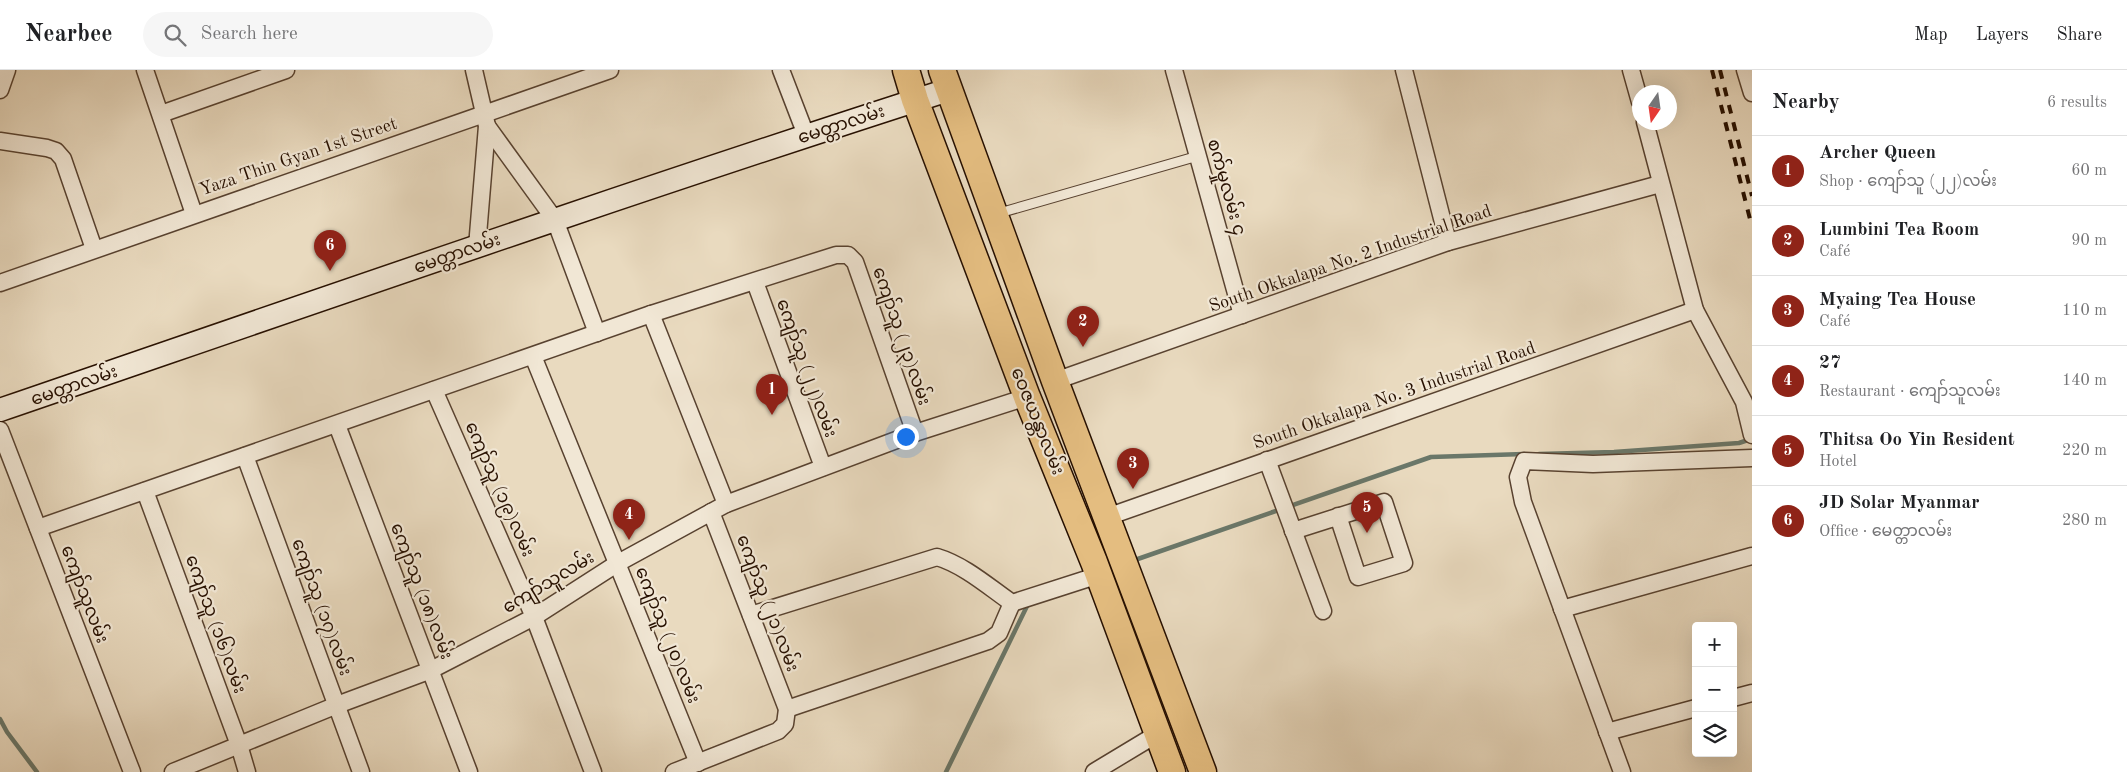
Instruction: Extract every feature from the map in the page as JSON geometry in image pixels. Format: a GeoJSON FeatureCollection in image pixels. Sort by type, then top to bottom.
{"type":"FeatureCollection","features":[{"type":"Feature","properties":{"kind":"main road","name":"ဝေဇယန္တာလမ်း"},"geometry":{"type":"LineString","coordinates":[[906,70],[915,100],[1027,397],[1099,575],[1172,772]]}},
{"type":"Feature","properties":{"kind":"main road","name":"မေတ္တာလမ်း"},"geometry":{"type":"LineString","coordinates":[[0,410],[477,246],[915,100],[945,80]]}},
{"type":"Feature","properties":{"kind":"main road","name":"ဝေဇယန္တာလမ်း"},"geometry":{"type":"LineString","coordinates":[[945,80],[1055,381],[1204,772]]}},
{"type":"Feature","properties":{"kind":"main road"},"geometry":{"type":"LineString","coordinates":[[1138,682],[1166,673]]}},
{"type":"Feature","properties":{"kind":"street"},"geometry":{"type":"LineString","coordinates":[[145,70],[194,214]]}},
{"type":"Feature","properties":{"kind":"street"},"geometry":{"type":"LineString","coordinates":[[161,114],[286,70]]}},
{"type":"Feature","properties":{"kind":"street"},"geometry":{"type":"LineString","coordinates":[[474,70],[486,119],[477,246]]}},
{"type":"Feature","properties":{"kind":"street","name":"Yaza Thin Gyan 1st Street"},"geometry":{"type":"LineString","coordinates":[[0,283],[194,214],[486,119],[610,70]]}},
{"type":"Feature","properties":{"kind":"street"},"geometry":{"type":"LineString","coordinates":[[781,70],[806,135]]}},
{"type":"Feature","properties":{"kind":"street","name":"စက်မှုလမ်း ၄"},"geometry":{"type":"LineString","coordinates":[[1174,70],[1242,315]]}},
{"type":"Feature","properties":{"kind":"street"},"geometry":{"type":"LineString","coordinates":[[1404,70],[1448,242]]}},
{"type":"Feature","properties":{"kind":"street"},"geometry":{"type":"LineString","coordinates":[[1631,70],[1635,85]]}},
{"type":"Feature","properties":{"kind":"street"},"geometry":{"type":"LineString","coordinates":[[1745,70],[1752,93]]}},
{"type":"Feature","properties":{"kind":"street"},"geometry":{"type":"LineString","coordinates":[[486,119],[555,220],[597,333]]}},
{"type":"Feature","properties":{"kind":"street"},"geometry":{"type":"LineString","coordinates":[[1647,130],[1695,310],[1744,402],[1752,434]]}},
{"type":"Feature","properties":{"kind":"street"},"geometry":{"type":"LineString","coordinates":[[0,142],[46,148],[56,151],[60,155],[94,249]]}},
{"type":"Feature","properties":{"kind":"street","name":"South Okkalapa No. 2 Industrial Road"},"geometry":{"type":"LineString","coordinates":[[1055,381],[1448,242],[1660,184]]}},
{"type":"Feature","properties":{"kind":"street","name":"ကျော်သူ (၂၃)လမ်း"},"geometry":{"type":"LineString","coordinates":[[755,282],[836,255],[848,255],[855,262],[915,433]]}},
{"type":"Feature","properties":{"kind":"street"},"geometry":{"type":"LineString","coordinates":[[38,528],[651,314],[755,282]]}},
{"type":"Feature","properties":{"kind":"street","name":"ကျော်သူ (၂၂)လမ်း"},"geometry":{"type":"LineString","coordinates":[[755,282],[823,467]]}},
{"type":"Feature","properties":{"kind":"street","name":"South Okkalapa No. 3 Industrial Road"},"geometry":{"type":"LineString","coordinates":[[1107,517],[1695,310]]}},
{"type":"Feature","properties":{"kind":"street","name":"ကျော်သူ (၂၁)လမ်း"},"geometry":{"type":"LineString","coordinates":[[651,314],[719,508],[751,614],[787,709]]}},
{"type":"Feature","properties":{"kind":"street","name":"ကျော်သူ (၂၀)လမ်း"},"geometry":{"type":"LineString","coordinates":[[533,356],[698,763]]}},
{"type":"Feature","properties":{"kind":"street","name":"ကျော်သူ (၁၉)လမ်း"},"geometry":{"type":"LineString","coordinates":[[434,390],[534,617],[593,772]]}},
{"type":"Feature","properties":{"kind":"street","name":"ကျော်သူလမ်း"},"geometry":{"type":"LineString","coordinates":[[173,772],[337,705],[430,670],[534,617],[618,563],[719,508],[915,433],[1027,397]]}},
{"type":"Feature","properties":{"kind":"street","name":"ကျော်သူ (၁၈)လမ်း"},"geometry":{"type":"LineString","coordinates":[[337,424],[469,772]]}},
{"type":"Feature","properties":{"kind":"street","name":"ကျော်သူလမ်း"},"geometry":{"type":"LineString","coordinates":[[0,430],[132,772]]}},
{"type":"Feature","properties":{"kind":"street","name":"ကျော်သူ (၁၇)လမ်း"},"geometry":{"type":"LineString","coordinates":[[245,456],[361,772]]}},
{"type":"Feature","properties":{"kind":"street"},"geometry":{"type":"LineString","coordinates":[[1622,772],[1523,502],[1518,477],[1524,461],[1593,464],[1752,458]]}},
{"type":"Feature","properties":{"kind":"street"},"geometry":{"type":"LineString","coordinates":[[1267,460],[1324,611]]}},
{"type":"Feature","properties":{"kind":"street","name":"ကျော်သူ (၁၆)လမ်း"},"geometry":{"type":"LineString","coordinates":[[145,491],[239,745],[247,772]]}},
{"type":"Feature","properties":{"kind":"street"},"geometry":{"type":"LineString","coordinates":[[1293,530],[1338,516],[1384,502],[1404,563],[1358,577],[1338,516]]}},
{"type":"Feature","properties":{"kind":"street"},"geometry":{"type":"LineString","coordinates":[[1562,609],[1752,556]]}},
{"type":"Feature","properties":{"kind":"street"},"geometry":{"type":"LineString","coordinates":[[751,614],[937,557],[947,560],[1012,603]]}},
{"type":"Feature","properties":{"kind":"street"},"geometry":{"type":"LineString","coordinates":[[674,772],[778,731],[785,724],[787,709],[988,641],[999,634],[1012,603],[1099,575]]}},
{"type":"Feature","properties":{"kind":"street"},"geometry":{"type":"LineString","coordinates":[[1737,697],[1752,693]]}},
{"type":"Feature","properties":{"kind":"street"},"geometry":{"type":"LineString","coordinates":[[1608,732],[1692,709]]}},
{"type":"Feature","properties":{"kind":"street"},"geometry":{"type":"LineString","coordinates":[[1094,772],[1158,734]]}},
{"type":"Feature","properties":{"kind":"lane"},"geometry":{"type":"LineString","coordinates":[[994,214],[1198,156]]}},
{"type":"Feature","properties":{"kind":"waterway"},"geometry":{"type":"LineString","coordinates":[[1539,454],[1614,452],[1739,443],[1751,439]]}},
{"type":"Feature","properties":{"kind":"waterway"},"geometry":{"type":"LineString","coordinates":[[1132,561],[1431,457],[1524,454]]}},
{"type":"Feature","properties":{"kind":"waterway"},"geometry":{"type":"LineString","coordinates":[[946,772],[1029,602]]}},
{"type":"Feature","properties":{"kind":"waterway"},"geometry":{"type":"LineString","coordinates":[[0,719],[7,732],[37,772]]}},
{"type":"Feature","properties":{"kind":"railway"},"geometry":{"type":"LineString","coordinates":[[1712,70],[1752,227]]}},
{"type":"Feature","properties":{"kind":"railway"},"geometry":{"type":"LineString","coordinates":[[1720,70],[1752,196]]}},
{"type":"Feature","properties":{"kind":"place","name":"JD Solar Myanmar"},"geometry":{"type":"Point","coordinates":[330,271]}},
{"type":"Feature","properties":{"kind":"place","name":"Lumbini Tea Room"},"geometry":{"type":"Point","coordinates":[1083,347]}},
{"type":"Feature","properties":{"kind":"place","name":"Archer Queen"},"geometry":{"type":"Point","coordinates":[772,415]}},
{"type":"Feature","properties":{"kind":"place","name":"Myaing Tea House"},"geometry":{"type":"Point","coordinates":[1133,489]}},
{"type":"Feature","properties":{"kind":"place","name":"Thitsa Oo Yin Resident"},"geometry":{"type":"Point","coordinates":[1367,533]}},
{"type":"Feature","properties":{"kind":"place","name":"27"},"geometry":{"type":"Point","coordinates":[629,540]}}]}
